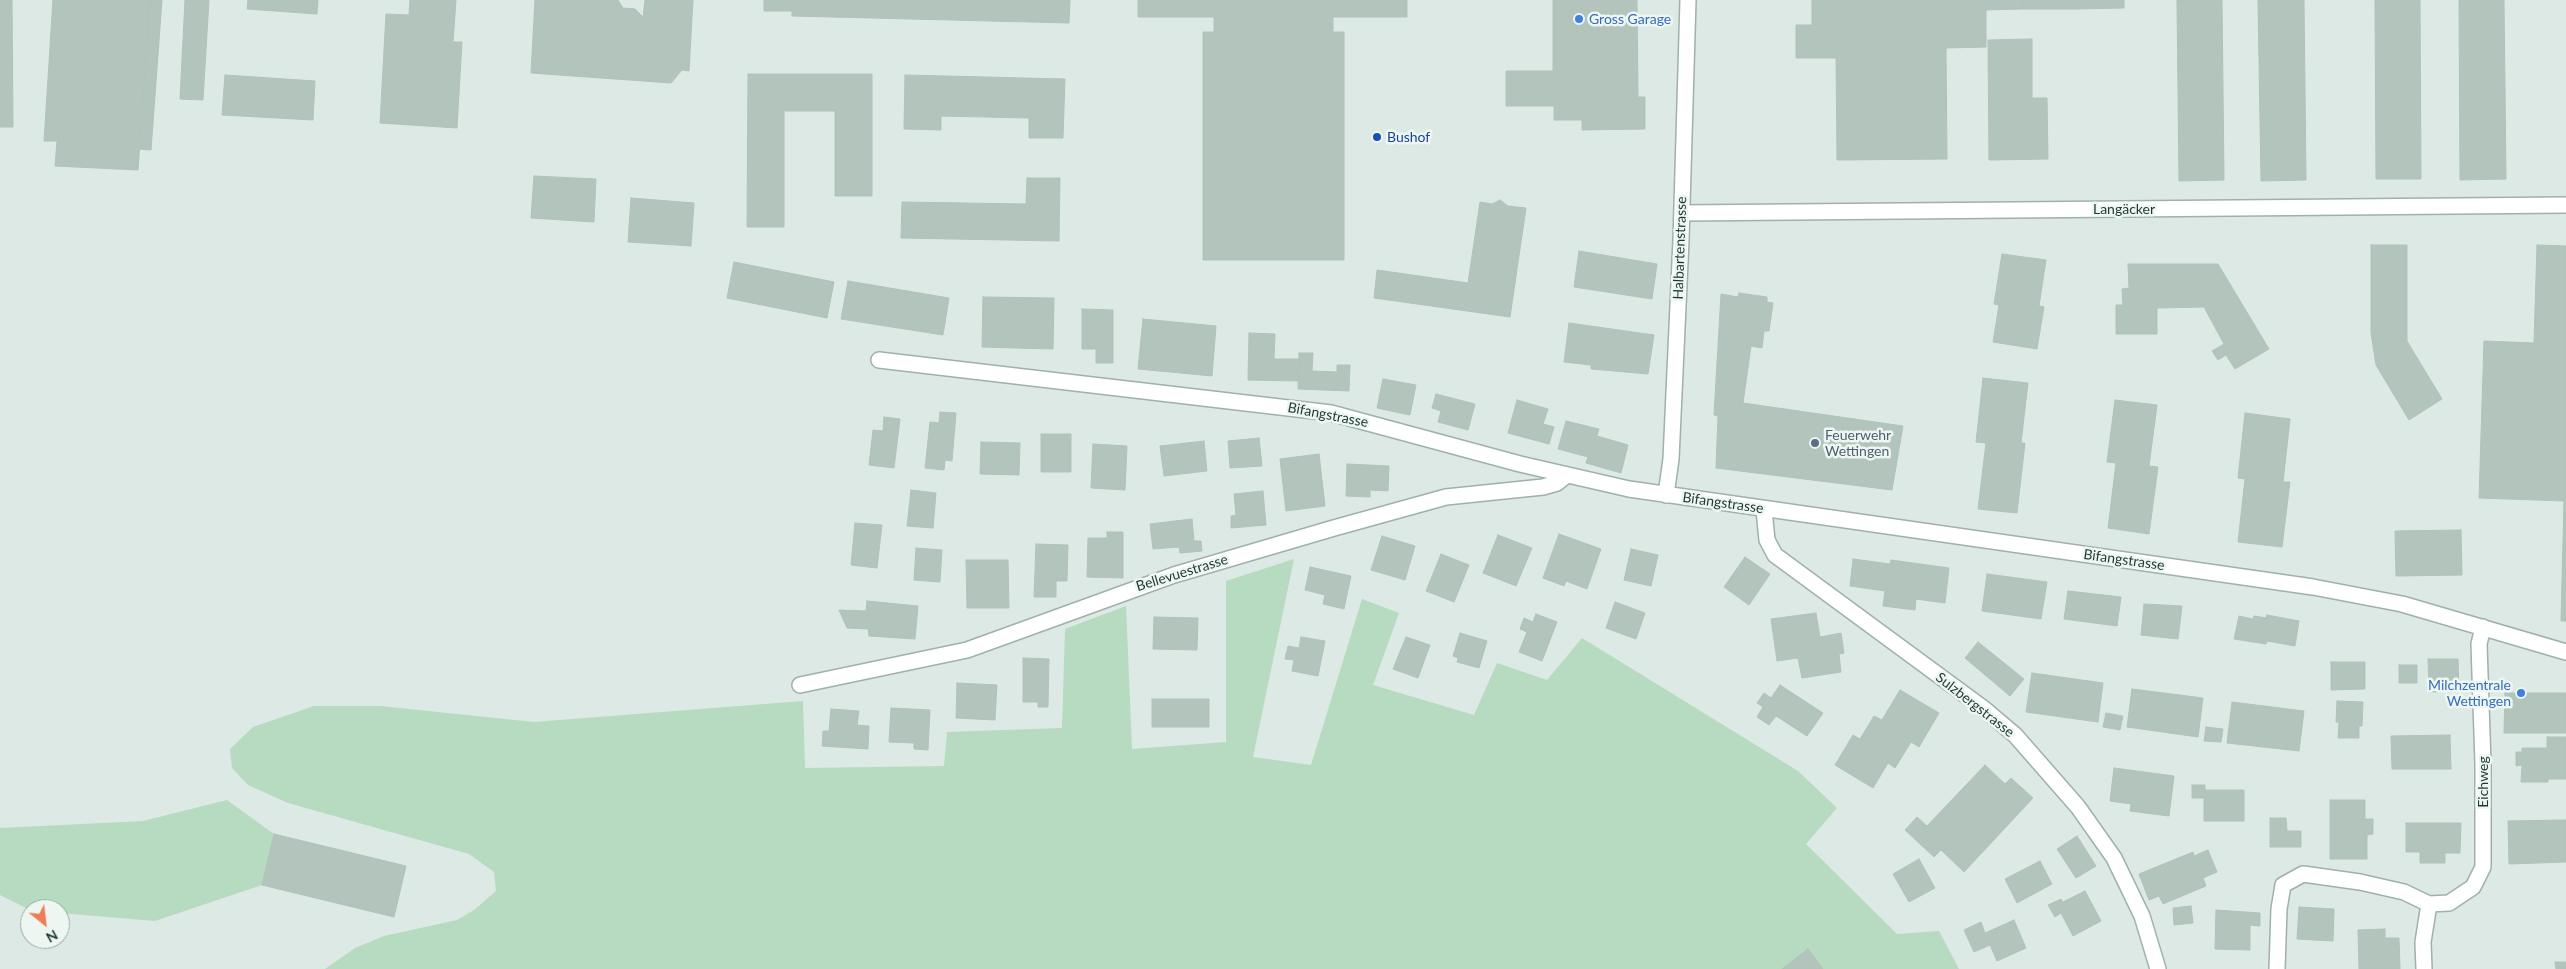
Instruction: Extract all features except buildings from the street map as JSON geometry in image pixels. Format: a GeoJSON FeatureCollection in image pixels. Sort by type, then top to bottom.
{"type":"FeatureCollection","features":[{"type":"Feature","properties":{"kind":"street","name":"Halbartenstrasse"},"geometry":{"type":"LineString","coordinates":[[1666,495],[1671,459],[1682,213],[1688,0]]}},
{"type":"Feature","properties":{"kind":"street","name":"Langäcker"},"geometry":{"type":"LineString","coordinates":[[1682,213],[2566,205]]}},
{"type":"Feature","properties":{"kind":"street","name":"Bifangstrasse"},"geometry":{"type":"LineString","coordinates":[[879,360],[1331,413],[1567,475],[1666,495],[2313,587],[2402,604],[2566,652]]}},
{"type":"Feature","properties":{"kind":"street","name":"Bellevuestrasse"},"geometry":{"type":"LineString","coordinates":[[800,685],[967,650],[1174,575],[1334,528],[1446,498],[1544,488],[1557,483],[1567,475]]}},
{"type":"Feature","properties":{"kind":"street","name":"Sulzbergstrasse"},"geometry":{"type":"LineString","coordinates":[[1764,510],[1767,540],[1775,555],[1975,702],[2015,735],[2078,807],[2114,858],[2142,916],[2158,969]]}},
{"type":"Feature","properties":{"kind":"street","name":"Eichweg"},"geometry":{"type":"LineString","coordinates":[[2429,904],[2449,903],[2473,887],[2483,867],[2483,764],[2479,644],[2483,627]]}},
{"type":"Feature","properties":{"kind":"street"},"geometry":{"type":"LineString","coordinates":[[2276,969],[2279,909],[2283,885],[2303,874],[2360,882],[2404,892],[2429,904],[2423,942],[2424,969]]}},
{"type":"Feature","properties":{"kind":"green space"},"geometry":{"type":"Polygon","coordinates":[[[1294,559],[1253,757],[1311,765],[1362,599],[1399,613],[1373,685],[1474,715],[1497,663],[1547,680],[1582,638],[1798,771],[1837,808],[1806,844],[1897,934],[1939,931],[1959,969],[325,969],[355,948],[384,936],[457,920],[474,910],[496,891],[494,872],[469,854],[288,803],[248,785],[232,768],[230,749],[253,727],[314,706],[380,706],[534,722],[803,701],[805,768],[944,766],[947,732],[1062,728],[1065,629],[1126,606],[1132,749],[1226,742],[1226,581],[1294,559]]]}},
{"type":"Feature","properties":{"kind":"green space"},"geometry":{"type":"Polygon","coordinates":[[[227,800],[274,834],[262,885],[155,921],[70,914],[70,899],[20,899],[20,905],[0,895],[0,828],[143,821],[227,800]]]}},
{"type":"Feature","properties":{"kind":"place","name":"Gross Garage"},"geometry":{"type":"Point","coordinates":[1579,19]}},
{"type":"Feature","properties":{"kind":"place","name":"Bushof"},"geometry":{"type":"Point","coordinates":[1377,137]}},
{"type":"Feature","properties":{"kind":"place","name":"Feuerwehr Wettingen"},"geometry":{"type":"Point","coordinates":[1815,443]}},
{"type":"Feature","properties":{"kind":"place","name":"Milchzentrale Wettingen"},"geometry":{"type":"Point","coordinates":[2521,693]}}]}
